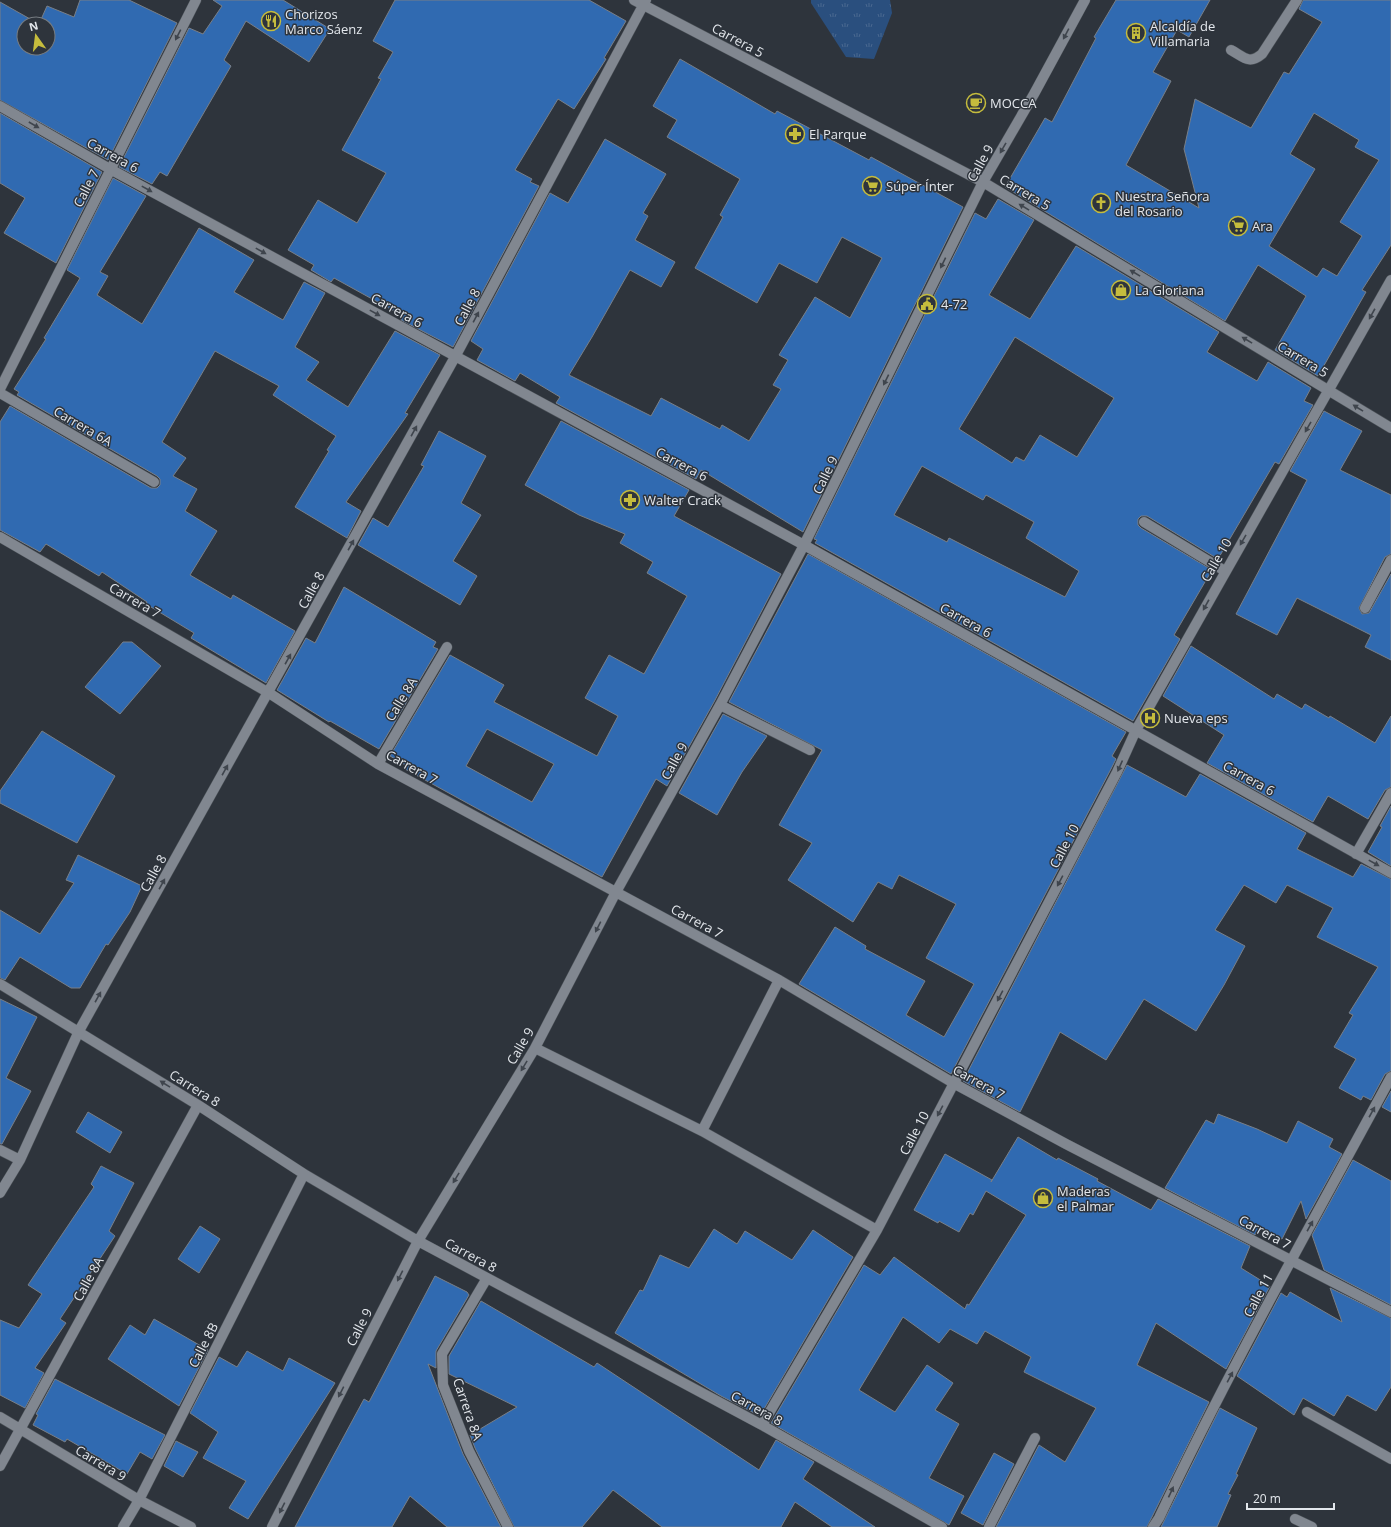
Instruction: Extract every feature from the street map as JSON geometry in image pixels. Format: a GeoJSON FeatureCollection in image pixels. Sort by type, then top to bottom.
{"type":"FeatureCollection","features":[{"type":"Feature","properties":{"kind":"street","name":"Calle 7"},"geometry":{"type":"LineString","coordinates":[[0,389],[196,0]]}},
{"type":"Feature","properties":{"kind":"street","name":"Calle 9"},"geometry":{"type":"LineString","coordinates":[[272,1527],[418,1241],[535,1048],[616,892],[720,705],[804,545],[983,182],[1034,94],[1085,0]]}},
{"type":"Feature","properties":{"kind":"street"},"geometry":{"type":"LineString","coordinates":[[1231,50],[1250,60],[1255,60],[1262,54],[1296,0]]}},
{"type":"Feature","properties":{"kind":"street","name":"Carrera 5"},"geometry":{"type":"LineString","coordinates":[[641,2],[983,182],[1391,428]]}},
{"type":"Feature","properties":{"kind":"street","name":"Calle 8"},"geometry":{"type":"LineString","coordinates":[[0,1193],[20,1160],[79,1031],[269,693],[455,357],[641,2]]}},
{"type":"Feature","properties":{"kind":"street","name":"Carrera 6"},"geometry":{"type":"LineString","coordinates":[[0,106],[110,169],[804,545],[1391,873]]}},
{"type":"Feature","properties":{"kind":"street","name":"Calle 10"},"geometry":{"type":"LineString","coordinates":[[762,1425],[877,1230],[955,1084],[1117,772],[1136,730],[1391,280]]}},
{"type":"Feature","properties":{"kind":"street","name":"Carrera 6A"},"geometry":{"type":"LineString","coordinates":[[0,393],[154,482]]}},
{"type":"Feature","properties":{"kind":"street"},"geometry":{"type":"LineString","coordinates":[[1144,522],[1225,571]]}},
{"type":"Feature","properties":{"kind":"street","name":"Carrera 7"},"geometry":{"type":"LineString","coordinates":[[0,537],[269,693],[378,764],[779,980],[955,1084],[1066,1144],[1391,1312]]}},
{"type":"Feature","properties":{"kind":"street"},"geometry":{"type":"LineString","coordinates":[[1366,608],[1391,560]]}},
{"type":"Feature","properties":{"kind":"street","name":"Calle 8A"},"geometry":{"type":"LineString","coordinates":[[378,764],[447,648]]}},
{"type":"Feature","properties":{"kind":"street"},"geometry":{"type":"LineString","coordinates":[[720,705],[810,750]]}},
{"type":"Feature","properties":{"kind":"street"},"geometry":{"type":"LineString","coordinates":[[1356,854],[1391,793]]}},
{"type":"Feature","properties":{"kind":"street"},"geometry":{"type":"LineString","coordinates":[[702,1131],[779,980]]}},
{"type":"Feature","properties":{"kind":"street","name":"Carrera 8"},"geometry":{"type":"LineString","coordinates":[[0,984],[198,1105],[304,1174],[418,1241],[762,1425],[942,1527]]}},
{"type":"Feature","properties":{"kind":"street"},"geometry":{"type":"LineString","coordinates":[[535,1048],[702,1131],[877,1230]]}},
{"type":"Feature","properties":{"kind":"street","name":"Calle 11"},"geometry":{"type":"LineString","coordinates":[[1153,1527],[1159,1518],[1194,1445],[1291,1260],[1391,1077]]}},
{"type":"Feature","properties":{"kind":"street","name":"Calle 8A"},"geometry":{"type":"LineString","coordinates":[[0,1466],[198,1105]]}},
{"type":"Feature","properties":{"kind":"street"},"geometry":{"type":"LineString","coordinates":[[0,1150],[20,1160]]}},
{"type":"Feature","properties":{"kind":"street","name":"Calle 8B"},"geometry":{"type":"LineString","coordinates":[[123,1527],[304,1174]]}},
{"type":"Feature","properties":{"kind":"street","name":"Carrera 8A"},"geometry":{"type":"LineString","coordinates":[[486,1278],[442,1354],[443,1384],[469,1451],[508,1527]]}},
{"type":"Feature","properties":{"kind":"street"},"geometry":{"type":"LineString","coordinates":[[1307,1412],[1391,1459]]}},
{"type":"Feature","properties":{"kind":"street","name":"Carrera 9"},"geometry":{"type":"LineString","coordinates":[[0,1417],[138,1500],[191,1527]]}},
{"type":"Feature","properties":{"kind":"street"},"geometry":{"type":"LineString","coordinates":[[989,1527],[1035,1438]]}},
{"type":"Feature","properties":{"kind":"street"},"geometry":{"type":"LineString","coordinates":[[1295,1519],[1312,1527]]}},
{"type":"Feature","properties":{"kind":"green space"},"geometry":{"type":"Polygon","coordinates":[[[811,0],[890,0],[892,13],[874,59],[846,57],[811,3],[811,0]]]}},
{"type":"Feature","properties":{"kind":"building"},"geometry":{"type":"Polygon","coordinates":[[[80,0],[129,0],[177,23],[108,160],[0,100],[0,2],[25,16],[16,16],[16,56],[56,56],[56,16],[43,16],[47,6],[74,17],[80,0]]]}},
{"type":"Feature","properties":{"kind":"building"},"geometry":{"type":"Polygon","coordinates":[[[213,0],[283,0],[330,29],[309,62],[246,21],[224,60],[231,66],[167,176],[160,172],[152,184],[119,167],[189,28],[203,34],[222,6],[213,0]]]}},
{"type":"Feature","properties":{"kind":"building"},"geometry":{"type":"Polygon","coordinates":[[[395,0],[589,0],[626,21],[604,58],[606,59],[574,109],[558,99],[515,170],[532,179],[530,182],[539,186],[453,347],[401,320],[403,316],[334,278],[331,282],[311,270],[314,265],[288,250],[318,200],[357,223],[386,173],[342,150],[381,79],[378,78],[393,52],[373,41],[395,0]]]}},
{"type":"Feature","properties":{"kind":"building"},"geometry":{"type":"Polygon","coordinates":[[[1116,0],[1210,0],[1189,37],[1177,30],[1153,72],[1171,81],[1126,165],[1199,208],[1184,149],[1195,99],[1251,128],[1284,72],[1289,74],[1322,22],[1299,9],[1303,0],[1391,0],[1391,245],[1362,290],[1366,292],[1318,376],[1275,350],[1306,296],[1258,265],[1225,321],[1005,187],[1045,118],[1052,122],[1096,38],[1094,37],[1116,0]],[[1314,113],[1290,154],[1315,169],[1269,246],[1317,277],[1323,268],[1337,276],[1362,236],[1340,222],[1379,160],[1355,147],[1359,140],[1314,113]]]}},
{"type":"Feature","properties":{"kind":"building"},"geometry":{"type":"Polygon","coordinates":[[[680,59],[775,114],[777,111],[869,160],[871,157],[963,207],[803,532],[701,470],[696,479],[556,403],[560,397],[520,373],[515,381],[477,360],[483,349],[471,341],[550,193],[568,203],[605,139],[666,174],[643,213],[648,216],[635,240],[675,262],[661,287],[630,270],[569,375],[651,416],[661,398],[720,429],[722,425],[749,441],[781,389],[773,385],[788,360],[779,355],[815,297],[850,318],[882,258],[842,237],[817,283],[779,263],[757,303],[695,268],[723,217],[720,215],[740,179],[667,137],[677,120],[653,106],[680,59]]]}},
{"type":"Feature","properties":{"kind":"building"},"geometry":{"type":"Polygon","coordinates":[[[0,113],[102,172],[56,263],[4,233],[25,198],[0,183],[0,113]]]}},
{"type":"Feature","properties":{"kind":"building"},"geometry":{"type":"Polygon","coordinates":[[[113,178],[146,196],[100,272],[108,276],[97,295],[142,324],[199,228],[254,260],[234,292],[283,320],[304,282],[325,293],[295,347],[319,362],[306,380],[348,407],[395,331],[440,355],[405,413],[408,414],[346,502],[361,511],[347,538],[295,507],[329,451],[327,450],[336,436],[273,395],[279,386],[215,351],[162,442],[186,458],[173,476],[197,489],[185,511],[217,531],[190,575],[231,599],[233,595],[295,631],[266,683],[191,638],[194,633],[146,604],[147,602],[102,572],[99,576],[46,544],[40,552],[0,530],[0,422],[10,406],[151,488],[157,488],[160,485],[160,479],[157,476],[17,395],[19,392],[14,389],[46,339],[44,338],[80,278],[67,270],[113,178]]]}},
{"type":"Feature","properties":{"kind":"building"},"geometry":{"type":"Polygon","coordinates":[[[998,199],[1034,220],[989,295],[1030,319],[1076,246],[1219,332],[1207,352],[1257,381],[1268,362],[1311,388],[1304,401],[1313,405],[1279,464],[1275,462],[1218,559],[1147,516],[1141,516],[1138,519],[1138,525],[1141,528],[1212,570],[1174,635],[1180,639],[1133,721],[815,543],[817,540],[814,539],[975,213],[986,219],[998,199]],[[1015,337],[959,429],[1012,463],[1016,457],[1024,461],[1040,435],[1077,457],[1114,398],[1015,337]],[[922,466],[894,515],[947,542],[949,538],[1065,597],[1079,571],[1026,538],[1034,522],[986,495],[983,500],[922,466]]]}},
{"type":"Feature","properties":{"kind":"building"},"geometry":{"type":"Polygon","coordinates":[[[1324,411],[1362,431],[1340,470],[1391,495],[1391,554],[1385,557],[1359,608],[1362,614],[1369,613],[1391,574],[1391,660],[1365,647],[1371,635],[1297,598],[1277,635],[1236,614],[1307,480],[1290,471],[1324,411]]]}},
{"type":"Feature","properties":{"kind":"building"},"geometry":{"type":"Polygon","coordinates":[[[561,421],[689,490],[674,516],[781,574],[714,702],[667,786],[656,779],[602,877],[405,769],[407,766],[390,756],[450,655],[504,685],[494,702],[597,756],[618,716],[585,698],[609,655],[644,674],[687,596],[647,573],[653,562],[620,543],[625,534],[579,515],[525,485],[561,421]],[[487,729],[466,766],[532,802],[554,764],[487,729]]]}},
{"type":"Feature","properties":{"kind":"building"},"geometry":{"type":"Polygon","coordinates":[[[439,431],[486,456],[461,503],[481,515],[453,561],[477,576],[460,605],[358,545],[373,518],[388,527],[424,466],[421,465],[439,431]]]}},
{"type":"Feature","properties":{"kind":"building"},"geometry":{"type":"Polygon","coordinates":[[[808,554],[1126,732],[1112,756],[1116,759],[1111,769],[951,1074],[799,984],[835,927],[866,946],[865,949],[925,981],[906,1015],[944,1037],[974,984],[926,958],[956,904],[899,875],[892,889],[878,882],[853,922],[788,880],[812,843],[779,825],[822,750],[729,702],[808,554]]]}},
{"type":"Feature","properties":{"kind":"building"},"geometry":{"type":"Polygon","coordinates":[[[344,587],[436,642],[433,647],[438,649],[379,749],[330,721],[329,722],[277,690],[306,638],[315,643],[344,587]]]}},
{"type":"Feature","properties":{"kind":"building"},"geometry":{"type":"Polygon","coordinates":[[[123,642],[132,642],[161,666],[120,714],[85,687],[123,642]]]}},
{"type":"Feature","properties":{"kind":"building"},"geometry":{"type":"Polygon","coordinates":[[[1191,646],[1274,699],[1277,694],[1302,709],[1305,704],[1329,718],[1330,716],[1375,743],[1391,716],[1391,787],[1385,790],[1368,819],[1328,796],[1313,822],[1207,763],[1224,735],[1163,696],[1191,646]]]}},
{"type":"Feature","properties":{"kind":"building"},"geometry":{"type":"Polygon","coordinates":[[[723,714],[767,736],[742,772],[717,815],[679,793],[723,714]]]}},
{"type":"Feature","properties":{"kind":"building"},"geometry":{"type":"Polygon","coordinates":[[[42,731],[115,776],[77,843],[0,803],[0,791],[42,731]]]}},
{"type":"Feature","properties":{"kind":"building"},"geometry":{"type":"Polygon","coordinates":[[[1127,765],[1186,797],[1200,774],[1306,833],[1297,849],[1353,877],[1361,864],[1391,879],[1391,1071],[1385,1074],[1371,1100],[1363,1096],[1361,1100],[1339,1088],[1356,1059],[1334,1047],[1353,1015],[1349,1013],[1378,967],[1317,937],[1333,908],[1287,885],[1276,903],[1244,885],[1215,930],[1245,946],[1224,985],[1196,1031],[1144,999],[1106,1060],[1060,1032],[1020,1112],[963,1081],[1127,765]]]}},
{"type":"Feature","properties":{"kind":"building"},"geometry":{"type":"Polygon","coordinates":[[[1391,806],[1391,866],[1368,852],[1382,827],[1380,826],[1391,806]]]}},
{"type":"Feature","properties":{"kind":"building"},"geometry":{"type":"Polygon","coordinates":[[[78,855],[142,886],[130,912],[108,945],[106,944],[80,988],[71,988],[20,957],[5,980],[0,978],[0,910],[40,934],[74,883],[66,880],[78,855]]]}},
{"type":"Feature","properties":{"kind":"building"},"geometry":{"type":"Polygon","coordinates":[[[0,999],[37,1017],[6,1078],[31,1091],[2,1144],[0,1144],[0,999]]]}},
{"type":"Feature","properties":{"kind":"building"},"geometry":{"type":"Polygon","coordinates":[[[1391,1091],[1391,1112],[1382,1107],[1391,1091]]]}},
{"type":"Feature","properties":{"kind":"building"},"geometry":{"type":"Polygon","coordinates":[[[88,1112],[122,1132],[110,1153],[76,1132],[88,1112]]]}},
{"type":"Feature","properties":{"kind":"building"},"geometry":{"type":"Polygon","coordinates":[[[1218,1114],[1257,1129],[1287,1143],[1298,1121],[1333,1139],[1329,1147],[1342,1154],[1306,1219],[1301,1201],[1282,1239],[1259,1227],[1255,1235],[1165,1188],[1206,1120],[1214,1124],[1218,1114]]]}},
{"type":"Feature","properties":{"kind":"building"},"geometry":{"type":"Polygon","coordinates":[[[1018,1137],[1057,1160],[1058,1158],[1098,1179],[1097,1181],[1151,1210],[1158,1199],[1250,1246],[1241,1268],[1270,1286],[1226,1369],[1156,1323],[1137,1365],[1209,1402],[1147,1527],[996,1527],[1039,1445],[1065,1462],[1096,1408],[1024,1372],[1031,1357],[985,1331],[977,1344],[950,1329],[939,1343],[903,1317],[859,1390],[895,1412],[927,1365],[953,1383],[935,1410],[959,1424],[929,1478],[964,1496],[949,1525],[771,1423],[864,1265],[880,1275],[894,1257],[965,1309],[967,1304],[969,1305],[1026,1215],[986,1191],[973,1215],[970,1213],[959,1232],[914,1210],[945,1154],[992,1180],[991,1182],[1018,1137]]]}},
{"type":"Feature","properties":{"kind":"building"},"geometry":{"type":"Polygon","coordinates":[[[1353,1160],[1391,1181],[1391,1305],[1324,1270],[1312,1235],[1353,1160]]]}},
{"type":"Feature","properties":{"kind":"building"},"geometry":{"type":"Polygon","coordinates":[[[101,1166],[134,1183],[109,1231],[115,1236],[60,1319],[66,1323],[35,1368],[44,1373],[25,1408],[0,1395],[0,1320],[19,1328],[42,1294],[28,1285],[94,1187],[91,1184],[101,1166]]]}},
{"type":"Feature","properties":{"kind":"building"},"geometry":{"type":"Polygon","coordinates":[[[200,1226],[220,1239],[199,1273],[178,1259],[200,1226]]]}},
{"type":"Feature","properties":{"kind":"building"},"geometry":{"type":"Polygon","coordinates":[[[714,1229],[737,1244],[745,1231],[792,1260],[813,1230],[853,1257],[760,1416],[721,1396],[615,1333],[640,1290],[643,1291],[660,1255],[689,1268],[714,1229]]]}},
{"type":"Feature","properties":{"kind":"building"},"geometry":{"type":"Polygon","coordinates":[[[435,1276],[467,1292],[469,1295],[436,1351],[436,1368],[428,1364],[463,1454],[501,1527],[447,1527],[410,1496],[392,1527],[295,1527],[364,1399],[369,1402],[435,1276]]]}},
{"type":"Feature","properties":{"kind":"building"},"geometry":{"type":"Polygon","coordinates":[[[1330,1288],[1391,1318],[1391,1387],[1376,1411],[1347,1395],[1334,1416],[1303,1398],[1294,1415],[1237,1376],[1281,1293],[1287,1297],[1290,1292],[1342,1322],[1330,1288]]]}},
{"type":"Feature","properties":{"kind":"building"},"geometry":{"type":"Polygon","coordinates":[[[481,1301],[594,1367],[597,1363],[759,1470],[776,1440],[814,1462],[803,1479],[875,1527],[832,1527],[795,1502],[781,1527],[662,1527],[613,1490],[582,1527],[514,1527],[470,1435],[517,1407],[449,1374],[449,1356],[481,1301]]]}},
{"type":"Feature","properties":{"kind":"building"},"geometry":{"type":"Polygon","coordinates":[[[154,1319],[208,1350],[179,1406],[108,1359],[130,1325],[145,1335],[154,1319]]]}},
{"type":"Feature","properties":{"kind":"building"},"geometry":{"type":"Polygon","coordinates":[[[247,1351],[283,1371],[289,1358],[335,1383],[248,1519],[229,1508],[246,1481],[203,1458],[218,1432],[190,1413],[219,1357],[237,1367],[247,1351]]]}},
{"type":"Feature","properties":{"kind":"building"},"geometry":{"type":"Polygon","coordinates":[[[55,1379],[165,1435],[152,1459],[140,1452],[127,1474],[67,1439],[65,1442],[33,1425],[38,1415],[36,1414],[55,1379]]]}},
{"type":"Feature","properties":{"kind":"building"},"geometry":{"type":"Polygon","coordinates":[[[1220,1408],[1257,1428],[1236,1474],[1238,1475],[1228,1494],[1231,1495],[1217,1527],[1161,1527],[1220,1408]]]}},
{"type":"Feature","properties":{"kind":"building"},"geometry":{"type":"Polygon","coordinates":[[[176,1441],[198,1452],[183,1477],[164,1466],[176,1441]]]}},
{"type":"Feature","properties":{"kind":"building"},"geometry":{"type":"Polygon","coordinates":[[[994,1453],[1014,1464],[983,1525],[961,1513],[994,1453]]]}},
{"type":"Feature","properties":{"kind":"place","name":"Chorizos Marco Sáenz"},"geometry":{"type":"Point","coordinates":[271,21]}},
{"type":"Feature","properties":{"kind":"place","name":"Alcaldía de Villamaria"},"geometry":{"type":"Point","coordinates":[1136,33]}},
{"type":"Feature","properties":{"kind":"place","name":"MOCCA"},"geometry":{"type":"Point","coordinates":[976,103]}},
{"type":"Feature","properties":{"kind":"place","name":"El Parque"},"geometry":{"type":"Point","coordinates":[795,134]}},
{"type":"Feature","properties":{"kind":"place","name":"Súper Ínter"},"geometry":{"type":"Point","coordinates":[872,186]}},
{"type":"Feature","properties":{"kind":"place","name":"Nuestra Señora del Rosario"},"geometry":{"type":"Point","coordinates":[1101,203]}},
{"type":"Feature","properties":{"kind":"place","name":"Ara"},"geometry":{"type":"Point","coordinates":[1238,226]}},
{"type":"Feature","properties":{"kind":"place","name":"La Gloriana"},"geometry":{"type":"Point","coordinates":[1121,290]}},
{"type":"Feature","properties":{"kind":"place","name":"4-72"},"geometry":{"type":"Point","coordinates":[927,304]}},
{"type":"Feature","properties":{"kind":"place","name":"Walter Crack"},"geometry":{"type":"Point","coordinates":[630,500]}},
{"type":"Feature","properties":{"kind":"place","name":"Nueva eps"},"geometry":{"type":"Point","coordinates":[1150,718]}},
{"type":"Feature","properties":{"kind":"place","name":"Maderas el Palmar"},"geometry":{"type":"Point","coordinates":[1043,1198]}}]}
